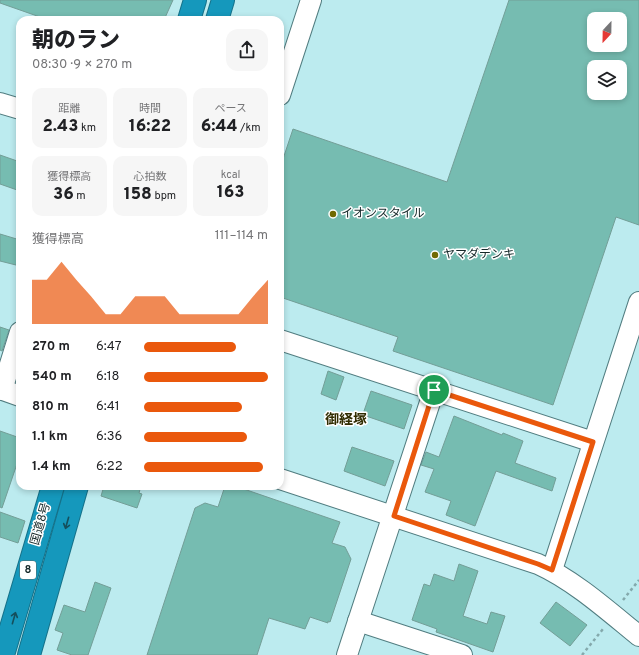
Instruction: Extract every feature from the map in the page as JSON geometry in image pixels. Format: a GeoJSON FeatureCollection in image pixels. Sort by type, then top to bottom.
{"type":"FeatureCollection","features":[{"type":"Feature","properties":{"kind":"highway"},"geometry":{"type":"LineString","coordinates":[[190,16],[195,0]]}},
{"type":"Feature","properties":{"kind":"highway"},"geometry":{"type":"LineString","coordinates":[[218,16],[223,0]]}},
{"type":"Feature","properties":{"kind":"highway","name":"国道8号"},"geometry":{"type":"LineString","coordinates":[[3,655],[52,490]]}},
{"type":"Feature","properties":{"kind":"highway","name":"国道8号"},"geometry":{"type":"LineString","coordinates":[[29,655],[77,490]]}},
{"type":"Feature","properties":{"kind":"street"},"geometry":{"type":"LineString","coordinates":[[284,83],[311,0]]}},
{"type":"Feature","properties":{"kind":"street"},"geometry":{"type":"LineString","coordinates":[[0,102],[16,108]]}},
{"type":"Feature","properties":{"kind":"street"},"geometry":{"type":"LineString","coordinates":[[552,570],[639,302]]}},
{"type":"Feature","properties":{"kind":"street"},"geometry":{"type":"LineString","coordinates":[[284,341],[593,442]]}},
{"type":"Feature","properties":{"kind":"street"},"geometry":{"type":"LineString","coordinates":[[7,392],[16,350]]}},
{"type":"Feature","properties":{"kind":"street"},"geometry":{"type":"LineString","coordinates":[[347,655],[394,516],[434,390]]}},
{"type":"Feature","properties":{"kind":"street"},"geometry":{"type":"LineString","coordinates":[[284,480],[538,564],[552,570],[582,591],[639,636]]}},
{"type":"Feature","properties":{"kind":"street"},"geometry":{"type":"LineString","coordinates":[[358,621],[462,655]]}},
{"type":"Feature","properties":{"kind":"path"},"geometry":{"type":"LineString","coordinates":[[620,604],[639,580]]}},
{"type":"Feature","properties":{"kind":"path"},"geometry":{"type":"LineString","coordinates":[[582,655],[604,627]]}},
{"type":"Feature","properties":{"kind":"building"},"geometry":{"type":"Polygon","coordinates":[[[0,0],[173,0],[166,16],[37,16],[0,3],[0,0]]]}},
{"type":"Feature","properties":{"kind":"building"},"geometry":{"type":"Polygon","coordinates":[[[509,0],[639,0],[639,225],[616,217],[553,405],[393,351],[398,337],[284,298],[284,156],[293,129],[447,182],[509,0]]]}},
{"type":"Feature","properties":{"kind":"building"},"geometry":{"type":"Polygon","coordinates":[[[0,155],[16,161],[16,190],[0,184],[0,155]]]}},
{"type":"Feature","properties":{"kind":"building"},"geometry":{"type":"Polygon","coordinates":[[[0,234],[16,239],[16,265],[0,261],[0,234]]]}},
{"type":"Feature","properties":{"kind":"building"},"geometry":{"type":"Polygon","coordinates":[[[0,327],[9,330],[2,351],[0,350],[0,327]]]}},
{"type":"Feature","properties":{"kind":"building"},"geometry":{"type":"Polygon","coordinates":[[[328,371],[344,377],[336,400],[321,394],[328,371]]]}},
{"type":"Feature","properties":{"kind":"building"},"geometry":{"type":"Polygon","coordinates":[[[371,391],[412,405],[404,429],[366,416],[364,411],[371,391]]]}},
{"type":"Feature","properties":{"kind":"building"},"geometry":{"type":"Polygon","coordinates":[[[454,416],[502,435],[503,433],[523,441],[515,463],[556,478],[552,491],[496,471],[475,526],[446,515],[451,501],[425,492],[434,469],[421,465],[426,452],[439,457],[454,416]]]}},
{"type":"Feature","properties":{"kind":"building"},"geometry":{"type":"Polygon","coordinates":[[[0,431],[16,437],[16,467],[2,508],[0,507],[0,431]]]}},
{"type":"Feature","properties":{"kind":"building"},"geometry":{"type":"Polygon","coordinates":[[[352,447],[394,461],[385,486],[344,471],[352,447]]]}},
{"type":"Feature","properties":{"kind":"building"},"geometry":{"type":"Polygon","coordinates":[[[103,490],[140,490],[139,493],[142,494],[137,508],[101,496],[103,490]]]}},
{"type":"Feature","properties":{"kind":"building"},"geometry":{"type":"Polygon","coordinates":[[[224,490],[247,490],[340,522],[332,543],[345,547],[351,559],[330,622],[328,621],[328,623],[310,617],[305,629],[269,618],[257,655],[147,655],[195,508],[205,503],[218,507],[224,490]]]}},
{"type":"Feature","properties":{"kind":"building"},"geometry":{"type":"Polygon","coordinates":[[[0,512],[25,521],[18,543],[0,537],[0,512]]]}},
{"type":"Feature","properties":{"kind":"building"},"geometry":{"type":"Polygon","coordinates":[[[459,564],[478,571],[463,616],[487,624],[491,612],[505,616],[493,652],[436,632],[437,629],[412,620],[424,584],[430,586],[434,574],[454,581],[459,564]]]}},
{"type":"Feature","properties":{"kind":"building"},"geometry":{"type":"Polygon","coordinates":[[[95,582],[111,588],[88,655],[72,655],[57,650],[63,633],[55,630],[64,605],[85,612],[95,582]]]}},
{"type":"Feature","properties":{"kind":"building"},"geometry":{"type":"Polygon","coordinates":[[[556,602],[587,625],[570,646],[540,623],[556,602]]]}},
{"type":"Feature","properties":{"kind":"place","name":"イオンスタイル"},"geometry":{"type":"Point","coordinates":[333,214]}},
{"type":"Feature","properties":{"kind":"place","name":"ヤマダデンキ"},"geometry":{"type":"Point","coordinates":[435,255]}},
{"type":"Feature","properties":{"kind":"district","name":"御経塚"},"geometry":{"type":"Point","coordinates":[346,420]}},
{"type":"Feature","properties":{"kind":"route"},"geometry":{"type":"LineString","coordinates":[[434,390],[593,442],[552,570],[394,516],[434,390]]}}]}
